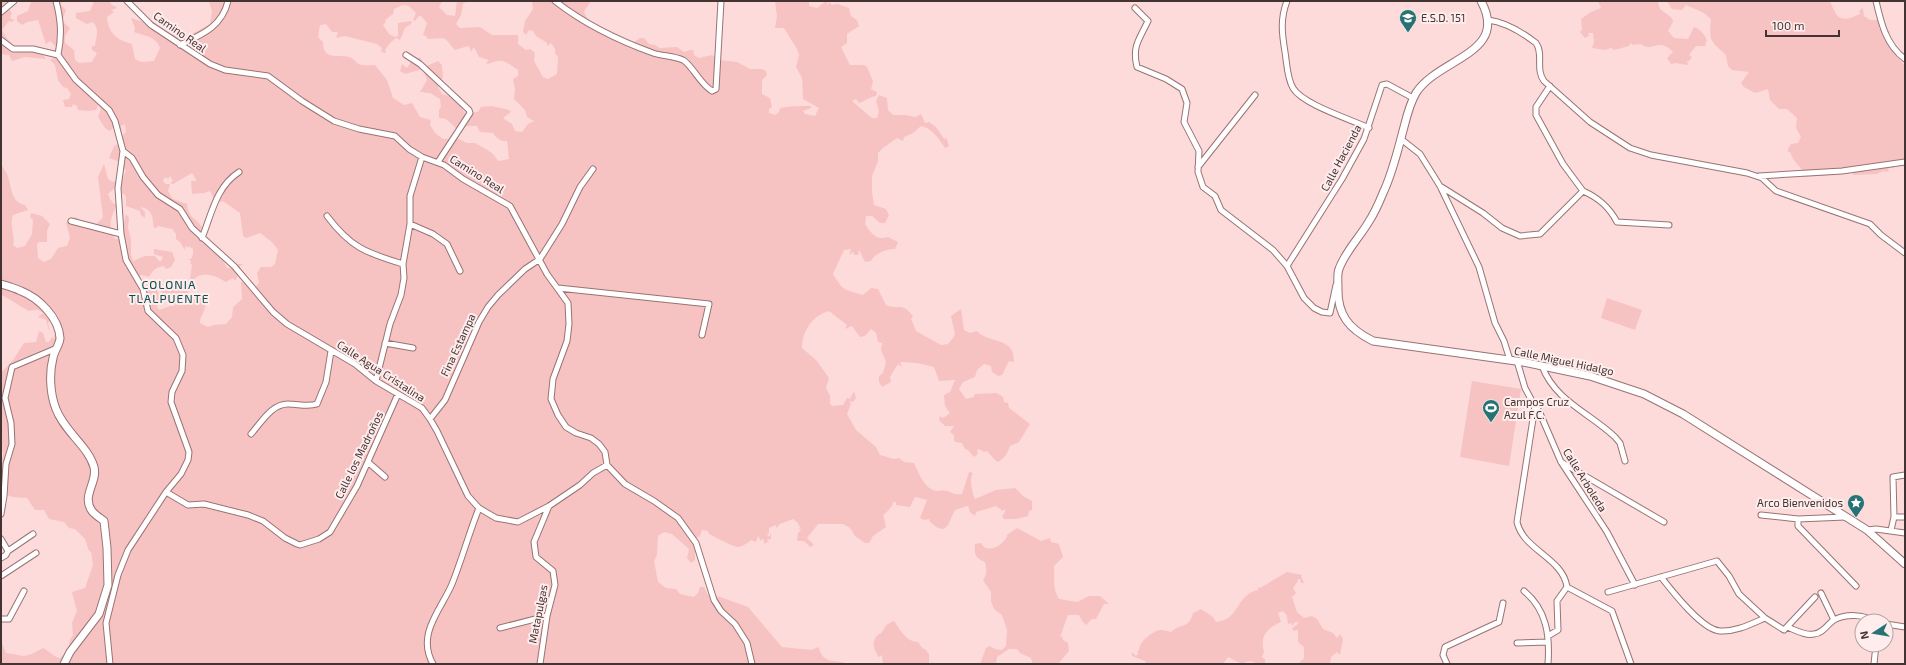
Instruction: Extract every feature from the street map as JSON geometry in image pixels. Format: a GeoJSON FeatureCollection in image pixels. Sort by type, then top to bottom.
{"type":"FeatureCollection","features":[{"type":"Feature","properties":{"kind":"main road"},"geometry":{"type":"LineString","coordinates":[[1338,270],[1369,222],[1384,193],[1413,98],[1421,86],[1431,76],[1472,51],[1481,42],[1487,32],[1488,20],[1486,11],[1481,1]]}},
{"type":"Feature","properties":{"kind":"main road","name":"Calle Miguel Hidalgo"},"geometry":{"type":"LineString","coordinates":[[1338,270],[1337,298],[1340,310],[1347,321],[1360,334],[1373,341],[1542,366],[1590,376],[1613,383],[1651,398],[1683,414],[1867,530],[1905,564]]}},
{"type":"Feature","properties":{"kind":"main road"},"geometry":{"type":"LineString","coordinates":[[1,284],[22,291],[44,306],[58,323],[60,339],[53,357],[50,376],[55,408],[62,423],[87,453],[94,468],[94,480],[88,496],[92,511],[104,521],[108,556],[108,584],[99,614],[70,652],[64,664]]}},
{"type":"Feature","properties":{"kind":"street"},"geometry":{"type":"LineString","coordinates":[[1,12],[14,1]]}},
{"type":"Feature","properties":{"kind":"street"},"geometry":{"type":"LineString","coordinates":[[56,1],[60,16],[62,35],[58,55]]}},
{"type":"Feature","properties":{"kind":"street","name":"Camino Real"},"geometry":{"type":"LineString","coordinates":[[127,1],[151,25],[210,64],[225,70],[268,76],[302,101],[334,121],[359,129],[395,136],[409,149],[422,157],[444,165],[463,179],[510,206],[540,258],[547,274],[568,303],[570,324],[567,341],[553,379],[551,399],[558,415],[566,427],[576,433],[591,438],[599,444],[604,452],[607,465]]}},
{"type":"Feature","properties":{"kind":"street"},"geometry":{"type":"LineString","coordinates":[[180,45],[207,32],[219,22],[226,9],[228,1]]}},
{"type":"Feature","properties":{"kind":"street"},"geometry":{"type":"LineString","coordinates":[[555,1],[572,15],[653,52],[684,60],[705,86],[712,91],[716,89],[721,1]]}},
{"type":"Feature","properties":{"kind":"street"},"geometry":{"type":"LineString","coordinates":[[1287,1],[1282,27],[1288,73],[1294,89],[1302,98],[1369,128]]}},
{"type":"Feature","properties":{"kind":"street"},"geometry":{"type":"LineString","coordinates":[[1876,1],[1882,28],[1897,53],[1905,59]]}},
{"type":"Feature","properties":{"kind":"street"},"geometry":{"type":"LineString","coordinates":[[1135,8],[1148,21],[1135,47],[1134,53],[1137,67],[1166,79],[1182,90],[1187,104],[1184,122],[1199,151],[1198,172],[1203,187],[1214,196],[1222,210],[1273,250],[1287,266],[1304,298],[1314,308],[1322,312],[1330,313],[1332,308],[1338,270]]}},
{"type":"Feature","properties":{"kind":"street"},"geometry":{"type":"LineString","coordinates":[[1488,20],[1495,21],[1512,28],[1536,43],[1539,51],[1539,74],[1590,122],[1630,148],[1651,155],[1734,169],[1758,176],[1776,191],[1870,224],[1881,235],[1905,253]]}},
{"type":"Feature","properties":{"kind":"street"},"geometry":{"type":"LineString","coordinates":[[1,40],[14,49],[33,49],[58,55],[76,80],[109,110],[115,121],[122,151],[118,188],[121,234],[126,260],[143,289],[148,311],[176,338],[183,355],[182,372],[172,392],[171,402],[187,443],[189,452],[188,460],[173,486],[166,492],[128,550],[118,575],[106,623],[110,664]]}},
{"type":"Feature","properties":{"kind":"street"},"geometry":{"type":"LineString","coordinates":[[406,55],[420,64],[469,110],[470,113],[438,162]]}},
{"type":"Feature","properties":{"kind":"street","name":"Calle Hacienda"},"geometry":{"type":"LineString","coordinates":[[1287,266],[1342,179],[1364,139],[1369,128],[1382,84],[1387,84],[1413,98]]}},
{"type":"Feature","properties":{"kind":"street"},"geometry":{"type":"LineString","coordinates":[[1550,86],[1536,107],[1536,115],[1563,164],[1583,191],[1598,197],[1612,212],[1617,222],[1669,225]]}},
{"type":"Feature","properties":{"kind":"street"},"geometry":{"type":"LineString","coordinates":[[1198,167],[1255,95]]}},
{"type":"Feature","properties":{"kind":"street","name":"Calle Arboleda"},"geometry":{"type":"LineString","coordinates":[[1401,139],[1420,154],[1440,186],[1479,267],[1495,323],[1514,361],[1525,388],[1535,406],[1540,411],[1561,462],[1607,532],[1634,585]]}},
{"type":"Feature","properties":{"kind":"street","name":"Calle Agua Cristalina"},"geometry":{"type":"LineString","coordinates":[[122,151],[132,158],[143,177],[158,195],[180,209],[192,228],[234,266],[274,312],[287,324],[355,364],[376,381],[422,408],[430,419],[468,496],[479,508],[496,518],[518,522],[549,506],[580,485],[593,473],[607,465]]}},
{"type":"Feature","properties":{"kind":"street"},"geometry":{"type":"LineString","coordinates":[[376,381],[390,324],[401,295],[404,278],[403,264],[410,224],[410,196],[422,157]]}},
{"type":"Feature","properties":{"kind":"street"},"geometry":{"type":"LineString","coordinates":[[1758,176],[1842,171],[1905,162]]}},
{"type":"Feature","properties":{"kind":"street","name":"Fina Estampa"},"geometry":{"type":"LineString","coordinates":[[430,419],[445,400],[479,322],[488,307],[498,295],[525,269],[540,258],[562,224],[580,187],[593,169]]}},
{"type":"Feature","properties":{"kind":"street"},"geometry":{"type":"LineString","coordinates":[[202,238],[221,189],[239,172]]}},
{"type":"Feature","properties":{"kind":"street"},"geometry":{"type":"LineString","coordinates":[[1440,186],[1483,213],[1502,228],[1520,236],[1540,234],[1583,191]]}},
{"type":"Feature","properties":{"kind":"street"},"geometry":{"type":"LineString","coordinates":[[327,216],[338,231],[358,248],[375,256],[403,264]]}},
{"type":"Feature","properties":{"kind":"street"},"geometry":{"type":"LineString","coordinates":[[70,221],[121,234]]}},
{"type":"Feature","properties":{"kind":"street"},"geometry":{"type":"LineString","coordinates":[[410,224],[433,234],[447,244],[460,271]]}},
{"type":"Feature","properties":{"kind":"street"},"geometry":{"type":"LineString","coordinates":[[558,288],[709,304],[702,335]]}},
{"type":"Feature","properties":{"kind":"street"},"geometry":{"type":"LineString","coordinates":[[385,343],[413,348]]}},
{"type":"Feature","properties":{"kind":"street"},"geometry":{"type":"LineString","coordinates":[[1,514],[6,464],[12,444],[11,422],[6,398],[12,367],[57,348]]}},
{"type":"Feature","properties":{"kind":"street"},"geometry":{"type":"LineString","coordinates":[[251,434],[270,411],[286,404],[311,406],[317,404],[326,382],[331,351]]}},
{"type":"Feature","properties":{"kind":"street"},"geometry":{"type":"LineString","coordinates":[[1542,366],[1546,377],[1556,391],[1616,437],[1620,443],[1625,461]]}},
{"type":"Feature","properties":{"kind":"street","name":"Calle los Madroños"},"geometry":{"type":"LineString","coordinates":[[166,492],[188,505],[204,504],[248,515],[263,521],[285,538],[300,544],[319,539],[330,532],[357,486],[369,463],[398,394]]}},
{"type":"Feature","properties":{"kind":"street"},"geometry":{"type":"LineString","coordinates":[[1535,406],[1517,522],[1519,531],[1524,537],[1561,572],[1566,580],[1567,587],[1557,601],[1558,630],[1548,636]]}},
{"type":"Feature","properties":{"kind":"street"},"geometry":{"type":"LineString","coordinates":[[1561,462],[1664,522]]}},
{"type":"Feature","properties":{"kind":"street"},"geometry":{"type":"LineString","coordinates":[[369,463],[385,477]]}},
{"type":"Feature","properties":{"kind":"street"},"geometry":{"type":"LineString","coordinates":[[607,465],[625,484],[654,501],[678,518],[696,544],[714,600],[722,611],[735,624],[747,643],[752,664]]}},
{"type":"Feature","properties":{"kind":"street"},"geometry":{"type":"LineString","coordinates":[[1891,530],[1894,517],[1893,477],[1905,475]]}},
{"type":"Feature","properties":{"kind":"street","name":"Matapulgas"},"geometry":{"type":"LineString","coordinates":[[540,664],[547,616],[555,585],[553,571],[536,556],[534,542],[549,506]]}},
{"type":"Feature","properties":{"kind":"street"},"geometry":{"type":"LineString","coordinates":[[432,664],[428,655],[428,642],[432,620],[452,585],[479,508]]}},
{"type":"Feature","properties":{"kind":"street"},"geometry":{"type":"LineString","coordinates":[[1761,515],[1798,519],[1845,517]]}},
{"type":"Feature","properties":{"kind":"street"},"geometry":{"type":"LineString","coordinates":[[1894,517],[1905,517]]}},
{"type":"Feature","properties":{"kind":"street"},"geometry":{"type":"LineString","coordinates":[[1798,519],[1798,526],[1856,586]]}},
{"type":"Feature","properties":{"kind":"street"},"geometry":{"type":"LineString","coordinates":[[1867,530],[1891,530],[1905,533]]}},
{"type":"Feature","properties":{"kind":"street"},"geometry":{"type":"LineString","coordinates":[[1,558],[33,534]]}},
{"type":"Feature","properties":{"kind":"street"},"geometry":{"type":"LineString","coordinates":[[1,539],[8,552]]}},
{"type":"Feature","properties":{"kind":"street"},"geometry":{"type":"LineString","coordinates":[[1,576],[36,553]]}},
{"type":"Feature","properties":{"kind":"street"},"geometry":{"type":"LineString","coordinates":[[1608,592],[1717,561],[1729,576],[1739,594],[1764,618],[1786,629],[1805,634],[1814,634],[1829,626],[1834,620],[1846,616],[1854,616]]}},
{"type":"Feature","properties":{"kind":"street"},"geometry":{"type":"LineString","coordinates":[[1661,577],[1692,612],[1713,629],[1728,631],[1743,627],[1764,618]]}},
{"type":"Feature","properties":{"kind":"street"},"geometry":{"type":"LineString","coordinates":[[1567,587],[1612,611],[1631,664]]}},
{"type":"Feature","properties":{"kind":"street"},"geometry":{"type":"LineString","coordinates":[[2,620],[9,619],[24,591]]}},
{"type":"Feature","properties":{"kind":"street"},"geometry":{"type":"LineString","coordinates":[[1524,591],[1535,600],[1548,629],[1548,664]]}},
{"type":"Feature","properties":{"kind":"street"},"geometry":{"type":"LineString","coordinates":[[1821,593],[1834,620]]}},
{"type":"Feature","properties":{"kind":"street"},"geometry":{"type":"LineString","coordinates":[[1786,629],[1815,598]]}},
{"type":"Feature","properties":{"kind":"street"},"geometry":{"type":"LineString","coordinates":[[1447,664],[1443,655],[1446,647],[1499,622],[1503,603]]}},
{"type":"Feature","properties":{"kind":"street"},"geometry":{"type":"LineString","coordinates":[[500,628],[547,616]]}},
{"type":"Feature","properties":{"kind":"street"},"geometry":{"type":"LineString","coordinates":[[1894,625],[1905,627]]}},
{"type":"Feature","properties":{"kind":"street"},"geometry":{"type":"LineString","coordinates":[[1517,643],[1548,642]]}},
{"type":"Feature","properties":{"kind":"street"},"geometry":{"type":"LineString","coordinates":[[1874,664],[1875,653]]}},
{"type":"Feature","properties":{"kind":"shaded area"},"geometry":{"type":"Polygon","coordinates":[[[1,1],[13,1],[8,8],[12,13],[10,18],[14,20],[12,22],[9,21],[2,30],[5,36],[17,47],[23,50],[41,52],[46,59],[25,57],[12,61],[9,55],[1,54],[1,1]]]}},
{"type":"Feature","properties":{"kind":"shaded area"},"geometry":{"type":"Polygon","coordinates":[[[26,1],[62,1],[61,5],[66,10],[62,21],[70,28],[65,36],[65,43],[74,50],[75,60],[79,63],[92,62],[97,53],[92,50],[92,46],[95,46],[97,36],[95,25],[93,22],[87,24],[76,18],[76,13],[90,11],[94,1],[109,1],[117,8],[111,10],[114,12],[107,17],[111,32],[118,38],[132,44],[135,59],[141,62],[154,61],[160,48],[153,39],[134,32],[135,28],[131,18],[143,22],[150,29],[161,34],[190,35],[210,24],[212,12],[209,1],[442,1],[439,7],[447,15],[455,16],[457,1],[467,1],[463,4],[461,15],[456,24],[460,28],[480,27],[492,35],[518,35],[518,44],[526,50],[530,49],[535,53],[534,61],[543,77],[548,79],[557,74],[558,57],[555,53],[555,49],[551,43],[547,46],[547,43],[536,36],[533,31],[529,30],[526,35],[523,32],[525,21],[533,9],[532,1],[588,1],[590,3],[584,11],[586,17],[596,28],[609,37],[630,45],[640,38],[644,38],[649,44],[660,48],[677,47],[684,52],[693,50],[694,55],[699,58],[712,55],[720,60],[737,62],[750,69],[762,69],[766,71],[767,75],[762,80],[762,94],[770,98],[772,107],[769,109],[769,113],[775,115],[779,112],[780,108],[792,106],[811,106],[811,108],[803,111],[805,114],[815,116],[819,108],[803,99],[802,78],[796,67],[799,55],[797,49],[784,28],[775,28],[777,16],[775,1],[809,1],[809,6],[817,8],[826,1],[828,5],[829,2],[832,5],[838,4],[849,8],[851,16],[857,20],[859,26],[847,34],[847,43],[841,47],[850,65],[864,65],[867,67],[873,81],[871,89],[877,92],[876,96],[859,103],[856,99],[852,101],[872,118],[877,118],[879,111],[876,101],[879,95],[887,98],[888,110],[893,115],[915,117],[921,114],[925,123],[929,122],[936,127],[945,140],[946,137],[949,146],[945,148],[932,131],[921,126],[913,133],[904,137],[903,141],[897,138],[878,153],[878,161],[872,176],[874,205],[886,209],[889,215],[885,223],[880,223],[872,216],[866,216],[865,224],[877,237],[888,237],[898,242],[895,249],[889,249],[882,252],[875,256],[871,261],[865,262],[859,250],[858,255],[854,255],[853,252],[849,255],[851,249],[844,250],[833,274],[842,287],[863,295],[871,288],[878,289],[886,305],[903,308],[909,311],[913,316],[911,319],[916,331],[941,345],[948,344],[953,338],[955,334],[951,316],[961,309],[964,330],[970,333],[977,331],[986,337],[1007,345],[1013,353],[1014,362],[1009,361],[1002,375],[998,376],[992,372],[991,366],[984,364],[977,370],[975,377],[963,382],[959,389],[966,399],[974,397],[975,394],[997,393],[1003,397],[1004,402],[1008,403],[1009,408],[1030,424],[1019,442],[1010,446],[1002,460],[997,462],[987,451],[984,452],[979,449],[977,450],[978,454],[974,457],[968,450],[965,449],[962,443],[955,442],[954,435],[950,432],[954,426],[945,426],[939,420],[940,416],[943,418],[950,413],[945,406],[944,395],[950,392],[955,380],[939,381],[934,367],[917,363],[900,362],[902,367],[898,364],[890,377],[891,382],[882,387],[879,382],[879,376],[883,373],[886,362],[881,350],[882,343],[878,342],[876,333],[871,329],[865,336],[860,337],[852,326],[845,329],[847,325],[829,311],[813,320],[806,330],[802,348],[817,361],[829,378],[826,388],[830,396],[830,404],[833,406],[843,405],[847,398],[850,399],[854,391],[856,398],[853,402],[849,401],[851,404],[847,414],[856,430],[876,447],[880,455],[894,459],[899,458],[904,462],[914,463],[925,484],[932,490],[962,494],[969,472],[973,473],[971,482],[975,499],[996,490],[1015,488],[1023,496],[1032,501],[1032,510],[1029,511],[1028,516],[1016,519],[1004,519],[1002,516],[1005,509],[1003,511],[996,506],[976,512],[975,516],[970,512],[968,506],[955,510],[948,525],[944,529],[938,528],[930,522],[929,519],[924,520],[920,518],[927,500],[915,497],[910,507],[896,505],[896,502],[893,502],[892,506],[884,515],[883,514],[886,527],[873,536],[869,543],[865,543],[855,536],[850,528],[843,524],[818,524],[807,538],[814,545],[810,547],[804,541],[797,541],[798,533],[802,529],[799,530],[800,527],[793,519],[780,524],[776,528],[776,525],[769,528],[769,533],[767,534],[769,537],[771,533],[771,539],[766,540],[769,541],[764,544],[764,540],[762,539],[761,541],[758,536],[756,542],[751,540],[744,545],[737,547],[709,534],[708,531],[702,530],[700,536],[695,539],[695,560],[691,563],[687,558],[689,549],[672,534],[664,532],[658,536],[657,555],[654,561],[658,582],[666,588],[676,589],[680,594],[694,597],[698,593],[700,587],[704,587],[708,595],[720,597],[748,607],[782,647],[811,650],[819,647],[823,657],[826,659],[848,664],[1,664],[1,641],[6,653],[24,656],[32,654],[43,648],[60,658],[68,650],[70,640],[73,635],[72,623],[77,611],[72,592],[85,588],[93,565],[91,552],[89,551],[85,539],[75,529],[69,528],[64,522],[49,519],[44,510],[35,510],[27,498],[12,497],[1,492],[1,465],[3,454],[1,443],[1,373],[13,360],[24,343],[36,342],[39,331],[43,333],[46,342],[49,342],[52,337],[54,339],[55,333],[53,331],[57,330],[56,320],[48,322],[50,334],[46,320],[38,317],[43,313],[38,310],[29,311],[1,295],[1,163],[7,174],[14,197],[17,201],[25,205],[28,210],[13,215],[13,245],[17,248],[25,246],[32,234],[33,220],[30,217],[31,213],[42,216],[50,224],[47,231],[47,242],[39,242],[37,244],[38,258],[44,262],[51,259],[58,248],[67,246],[70,238],[66,223],[69,219],[76,217],[86,225],[94,227],[103,217],[98,177],[104,164],[108,179],[113,182],[123,178],[126,171],[120,162],[109,158],[114,146],[120,143],[121,137],[126,132],[125,124],[121,126],[122,135],[117,135],[117,131],[113,128],[110,131],[105,128],[98,117],[101,109],[98,105],[96,110],[88,111],[78,110],[77,106],[73,104],[72,107],[65,107],[63,100],[69,99],[71,94],[58,80],[55,65],[50,60],[54,58],[53,53],[56,47],[50,41],[46,44],[38,20],[27,22],[22,25],[17,21],[17,16],[28,11],[31,2],[26,1]],[[402,5],[394,9],[393,14],[385,20],[386,22],[383,25],[389,34],[395,37],[398,36],[398,23],[412,21],[411,24],[405,28],[400,40],[396,38],[390,43],[385,50],[386,53],[381,52],[382,48],[377,44],[345,36],[336,38],[338,32],[332,32],[326,24],[320,25],[318,37],[323,42],[326,52],[332,56],[350,57],[358,64],[375,65],[387,80],[393,98],[404,105],[412,103],[420,117],[431,120],[430,125],[436,134],[443,139],[450,139],[453,136],[467,143],[475,143],[489,151],[498,161],[509,159],[507,141],[497,138],[493,133],[480,132],[477,126],[467,126],[458,130],[446,119],[439,118],[439,110],[441,107],[440,99],[430,93],[420,92],[427,80],[423,69],[405,74],[400,71],[402,64],[407,68],[411,62],[420,57],[423,65],[427,66],[438,61],[442,65],[443,78],[440,80],[438,87],[442,94],[453,97],[457,94],[461,97],[460,105],[465,113],[478,112],[481,107],[492,106],[509,110],[511,112],[503,118],[512,124],[515,131],[522,132],[528,124],[534,121],[527,117],[525,110],[514,99],[515,90],[513,79],[518,76],[518,70],[504,61],[488,64],[486,63],[489,60],[479,57],[474,47],[471,52],[468,46],[455,50],[447,40],[443,38],[428,39],[423,35],[427,23],[421,16],[419,16],[415,21],[413,20],[416,13],[409,6],[402,5]],[[192,173],[173,184],[170,183],[173,181],[170,176],[168,179],[165,177],[163,181],[166,184],[170,184],[168,191],[173,199],[187,204],[189,213],[203,229],[209,245],[208,247],[221,257],[227,268],[238,268],[238,264],[244,264],[240,266],[241,272],[235,281],[233,278],[226,282],[206,274],[198,276],[194,279],[192,284],[190,280],[192,265],[190,263],[191,261],[188,259],[191,259],[193,255],[193,249],[185,246],[185,250],[176,239],[176,234],[172,229],[158,226],[154,228],[152,214],[145,208],[140,207],[145,212],[145,218],[141,215],[140,211],[126,206],[126,196],[115,188],[108,194],[114,204],[118,204],[113,212],[111,230],[115,239],[120,238],[126,214],[129,218],[128,228],[131,239],[131,255],[133,261],[145,256],[155,256],[159,261],[161,261],[163,257],[154,254],[154,249],[172,252],[175,260],[171,267],[166,269],[164,266],[159,267],[153,271],[149,277],[141,275],[138,279],[143,287],[157,289],[158,293],[160,294],[157,308],[160,310],[174,306],[175,304],[168,303],[166,296],[160,291],[164,287],[180,288],[188,286],[191,288],[187,294],[191,299],[197,299],[199,295],[205,298],[205,307],[200,323],[208,327],[226,324],[232,317],[233,307],[242,299],[241,282],[250,283],[256,286],[259,283],[257,273],[261,267],[271,267],[275,264],[278,250],[272,242],[260,233],[246,238],[243,236],[240,213],[223,201],[216,203],[210,191],[192,194],[191,181],[197,181],[192,173]]]}},
{"type":"Feature","properties":{"kind":"shaded area"},"geometry":{"type":"Polygon","coordinates":[[[1598,1],[1665,1],[1658,2],[1660,9],[1672,18],[1673,22],[1668,31],[1674,38],[1688,39],[1694,27],[1699,29],[1704,34],[1707,41],[1705,43],[1706,46],[1696,46],[1689,55],[1692,57],[1689,61],[1687,61],[1687,65],[1676,63],[1671,64],[1667,58],[1673,52],[1668,47],[1663,45],[1645,47],[1641,44],[1633,45],[1631,43],[1629,46],[1614,50],[1611,48],[1605,50],[1592,48],[1594,42],[1593,33],[1588,33],[1589,36],[1585,38],[1580,32],[1582,30],[1581,19],[1591,12],[1601,8],[1598,1]]]}},
{"type":"Feature","properties":{"kind":"shaded area"},"geometry":{"type":"Polygon","coordinates":[[[1667,1],[1830,1],[1838,16],[1844,19],[1860,14],[1859,11],[1863,8],[1864,16],[1870,20],[1879,20],[1879,29],[1884,28],[1890,31],[1887,38],[1899,52],[1899,59],[1905,66],[1905,162],[1893,168],[1890,167],[1888,169],[1889,172],[1883,171],[1877,174],[1853,175],[1853,170],[1845,170],[1835,175],[1803,177],[1804,172],[1793,159],[1790,152],[1788,152],[1791,144],[1798,143],[1801,137],[1796,128],[1797,118],[1787,109],[1779,109],[1770,100],[1768,89],[1755,93],[1744,87],[1741,83],[1749,72],[1732,70],[1728,66],[1726,55],[1711,39],[1711,19],[1704,13],[1686,5],[1682,10],[1672,9],[1667,1]]]}},
{"type":"Feature","properties":{"kind":"shaded area"},"geometry":{"type":"Polygon","coordinates":[[[1607,298],[1642,310],[1635,330],[1601,318],[1607,298]]]}},
{"type":"Feature","properties":{"kind":"shaded area","name":"Campos Cruz Azul F.C."},"geometry":{"type":"Polygon","coordinates":[[[1472,381],[1521,389],[1509,466],[1460,457],[1472,381]]]}},
{"type":"Feature","properties":{"kind":"shaded area"},"geometry":{"type":"Polygon","coordinates":[[[1017,528],[1041,541],[1050,538],[1051,542],[1059,544],[1063,557],[1054,566],[1055,587],[1059,599],[1077,602],[1089,596],[1100,596],[1109,604],[1104,604],[1096,619],[1092,619],[1086,625],[1079,615],[1068,615],[1060,637],[1062,636],[1063,640],[1068,643],[1069,651],[1058,664],[1033,664],[1031,658],[1020,653],[1017,649],[1009,649],[997,657],[996,664],[980,664],[986,648],[990,646],[995,649],[1002,650],[1006,646],[1007,630],[1002,615],[994,609],[991,601],[991,592],[983,580],[986,574],[986,564],[976,555],[975,544],[981,543],[985,548],[995,548],[1003,542],[1007,535],[1017,528]]]}},
{"type":"Feature","properties":{"kind":"shaded area"},"geometry":{"type":"Polygon","coordinates":[[[1287,572],[1302,575],[1301,577],[1304,583],[1301,583],[1300,579],[1298,579],[1293,588],[1296,593],[1292,597],[1297,612],[1304,618],[1312,616],[1317,619],[1323,629],[1333,633],[1337,638],[1340,634],[1343,639],[1340,655],[1337,652],[1331,657],[1330,664],[1298,664],[1304,658],[1304,647],[1298,642],[1298,630],[1294,631],[1292,628],[1297,625],[1298,622],[1295,622],[1292,626],[1292,623],[1288,624],[1287,616],[1283,611],[1278,613],[1281,622],[1271,627],[1265,634],[1263,642],[1264,652],[1262,657],[1265,659],[1265,664],[1254,664],[1254,662],[1248,661],[1242,664],[1228,657],[1223,664],[1146,664],[1145,661],[1132,656],[1132,652],[1136,656],[1138,654],[1137,652],[1141,644],[1150,635],[1161,630],[1171,632],[1187,624],[1193,613],[1201,609],[1213,617],[1216,622],[1230,617],[1241,601],[1251,592],[1258,590],[1258,587],[1260,588],[1287,572]]]}},
{"type":"Feature","properties":{"kind":"shaded area"},"geometry":{"type":"Polygon","coordinates":[[[894,621],[910,640],[918,642],[923,649],[925,649],[929,654],[929,664],[883,664],[882,655],[879,657],[876,652],[874,641],[886,625],[894,621]]]}},
{"type":"Feature","properties":{"kind":"place","name":"E.S.D. 151"},"geometry":{"type":"Point","coordinates":[1408,33]}},
{"type":"Feature","properties":{"kind":"place","name":"Campos Cruz Azul F.C."},"geometry":{"type":"Point","coordinates":[1491,423]}},
{"type":"Feature","properties":{"kind":"place","name":"Arco Bienvenidos"},"geometry":{"type":"Point","coordinates":[1856,518]}},
{"type":"Feature","properties":{"kind":"district","name":"COLONIA TLALPUENTE"},"geometry":{"type":"Point","coordinates":[169,292]}}]}
